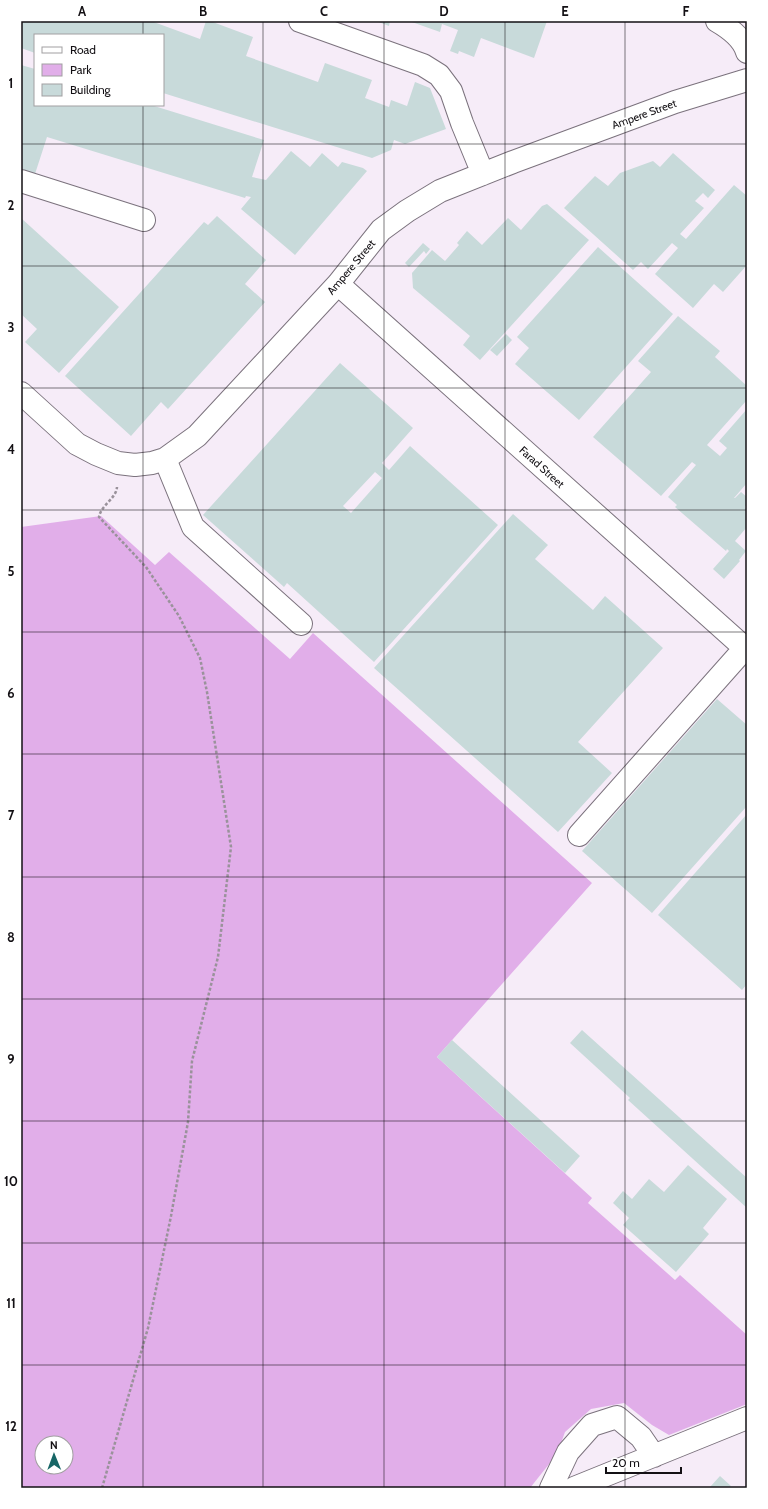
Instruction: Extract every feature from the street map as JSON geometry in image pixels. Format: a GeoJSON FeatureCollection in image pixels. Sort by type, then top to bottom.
{"type":"FeatureCollection","features":[{"type":"Feature","properties":{"kind":"street"},"geometry":{"type":"LineString","coordinates":[[300,21],[423,65],[439,75],[451,91],[462,123],[483,174]]}},
{"type":"Feature","properties":{"kind":"street"},"geometry":{"type":"LineString","coordinates":[[718,21],[730,28],[745,46],[747,52]]}},
{"type":"Feature","properties":{"kind":"street","name":"Ampere Street"},"geometry":{"type":"LineString","coordinates":[[21,392],[77,444],[96,454],[118,463],[135,465],[152,463],[165,459],[197,436],[338,284],[382,230],[407,211],[440,191],[483,174],[675,102],[744,81]]}},
{"type":"Feature","properties":{"kind":"street"},"geometry":{"type":"LineString","coordinates":[[21,181],[144,220]]}},
{"type":"Feature","properties":{"kind":"street","name":"Farad Street"},"geometry":{"type":"LineString","coordinates":[[338,284],[746,649]]}},
{"type":"Feature","properties":{"kind":"street"},"geometry":{"type":"LineString","coordinates":[[165,459],[194,527],[302,624]]}},
{"type":"Feature","properties":{"kind":"street"},"geometry":{"type":"LineString","coordinates":[[579,835],[746,649]]}},
{"type":"Feature","properties":{"kind":"street"},"geometry":{"type":"LineString","coordinates":[[551,1488],[568,1452],[592,1425],[617,1417],[641,1437],[654,1456]]}},
{"type":"Feature","properties":{"kind":"street"},"geometry":{"type":"LineString","coordinates":[[574,1488],[747,1418]]}},
{"type":"Feature","properties":{"kind":"path"},"geometry":{"type":"LineString","coordinates":[[102,1488],[150,1320],[188,1122],[192,1061],[218,957],[231,847],[207,692],[200,658],[179,616],[146,567],[99,517],[100,512],[116,492],[118,463]]}},
{"type":"Feature","properties":{"kind":"green space"},"geometry":{"type":"Polygon","coordinates":[[[101,516],[155,565],[169,552],[290,659],[313,633],[592,883],[437,1057],[592,1198],[588,1203],[675,1280],[680,1275],[747,1335],[747,1404],[669,1435],[652,1425],[624,1403],[591,1409],[565,1432],[557,1454],[530,1488],[21,1488],[21,527],[101,516]]]}},
{"type":"Feature","properties":{"kind":"building"},"geometry":{"type":"Polygon","coordinates":[[[21,21],[151,21],[200,39],[206,21],[210,21],[253,37],[246,56],[318,82],[325,63],[372,80],[365,98],[389,107],[391,100],[407,106],[415,82],[430,88],[446,129],[405,144],[394,140],[391,150],[372,158],[164,93],[164,34],[34,34],[34,53],[21,48],[21,21]]]}},
{"type":"Feature","properties":{"kind":"building"},"geometry":{"type":"Polygon","coordinates":[[[376,21],[390,21],[389,26],[376,21]]]}},
{"type":"Feature","properties":{"kind":"building"},"geometry":{"type":"Polygon","coordinates":[[[409,21],[547,21],[534,58],[481,38],[474,57],[459,51],[458,54],[450,51],[458,30],[442,24],[440,32],[409,21]]]}},
{"type":"Feature","properties":{"kind":"building"},"geometry":{"type":"Polygon","coordinates":[[[21,65],[34,69],[34,106],[154,106],[264,140],[252,177],[266,180],[291,151],[310,167],[322,153],[338,167],[342,162],[363,168],[367,171],[295,255],[241,209],[251,197],[246,196],[245,198],[47,137],[35,174],[21,169],[21,65]]]}},
{"type":"Feature","properties":{"kind":"building"},"geometry":{"type":"Polygon","coordinates":[[[673,153],[715,190],[708,198],[703,193],[695,201],[704,208],[680,234],[686,239],[734,185],[747,196],[747,265],[723,292],[714,284],[693,308],[655,274],[678,248],[672,243],[648,269],[641,262],[633,270],[564,208],[595,176],[608,186],[620,173],[653,161],[660,167],[673,153]]]}},
{"type":"Feature","properties":{"kind":"building"},"geometry":{"type":"Polygon","coordinates":[[[547,204],[589,240],[480,360],[463,345],[470,336],[413,288],[412,273],[432,250],[445,261],[459,245],[457,243],[467,231],[482,245],[508,218],[521,230],[542,206],[547,204]]]}},
{"type":"Feature","properties":{"kind":"building"},"geometry":{"type":"Polygon","coordinates":[[[217,216],[266,260],[245,284],[265,302],[168,409],[161,402],[131,436],[65,376],[204,222],[208,225],[217,216]]]}},
{"type":"Feature","properties":{"kind":"building"},"geometry":{"type":"Polygon","coordinates":[[[21,218],[119,307],[59,373],[25,342],[37,329],[21,314],[21,218]]]}},
{"type":"Feature","properties":{"kind":"building"},"geometry":{"type":"Polygon","coordinates":[[[423,243],[430,249],[426,254],[424,251],[409,267],[405,263],[423,243]]]}},
{"type":"Feature","properties":{"kind":"building"},"geometry":{"type":"Polygon","coordinates":[[[598,247],[673,314],[579,420],[515,364],[529,348],[517,337],[598,247]]]}},
{"type":"Feature","properties":{"kind":"building"},"geometry":{"type":"Polygon","coordinates":[[[678,316],[720,351],[715,357],[747,386],[747,400],[707,445],[720,456],[727,448],[719,441],[747,409],[747,483],[734,498],[741,492],[747,497],[747,504],[745,507],[747,509],[747,527],[735,541],[746,551],[739,560],[740,561],[724,579],[713,569],[729,551],[727,549],[726,551],[675,507],[677,505],[668,497],[696,465],[692,462],[661,496],[593,437],[651,372],[638,361],[678,316]]]}},
{"type":"Feature","properties":{"kind":"building"},"geometry":{"type":"Polygon","coordinates":[[[506,334],[512,340],[497,356],[490,350],[506,334]]]}},
{"type":"Feature","properties":{"kind":"building"},"geometry":{"type":"Polygon","coordinates":[[[340,363],[413,428],[382,463],[389,470],[410,446],[498,525],[374,662],[287,583],[284,587],[203,515],[340,363]],[[375,472],[343,506],[351,513],[382,478],[375,472]]]}},
{"type":"Feature","properties":{"kind":"building"},"geometry":{"type":"Polygon","coordinates":[[[513,514],[548,545],[535,559],[593,610],[605,596],[663,648],[578,742],[612,773],[558,832],[374,668],[513,514]]]}},
{"type":"Feature","properties":{"kind":"building"},"geometry":{"type":"Polygon","coordinates":[[[717,699],[747,725],[747,806],[652,913],[582,851],[717,699]]]}},
{"type":"Feature","properties":{"kind":"building"},"geometry":{"type":"Polygon","coordinates":[[[747,814],[747,984],[742,990],[658,915],[747,814]]]}},
{"type":"Feature","properties":{"kind":"building"},"geometry":{"type":"Polygon","coordinates":[[[582,1030],[747,1178],[747,1208],[628,1100],[630,1098],[570,1043],[582,1030]]]}},
{"type":"Feature","properties":{"kind":"building"},"geometry":{"type":"Polygon","coordinates":[[[452,1040],[580,1156],[565,1173],[437,1057],[452,1040]]]}},
{"type":"Feature","properties":{"kind":"building"},"geometry":{"type":"Polygon","coordinates":[[[688,1165],[727,1199],[703,1228],[709,1234],[676,1272],[623,1225],[629,1218],[613,1203],[623,1191],[632,1199],[649,1179],[664,1192],[688,1165]]]}},
{"type":"Feature","properties":{"kind":"building"},"geometry":{"type":"Polygon","coordinates":[[[720,1476],[731,1486],[729,1488],[710,1487],[720,1476]]]}}]}
